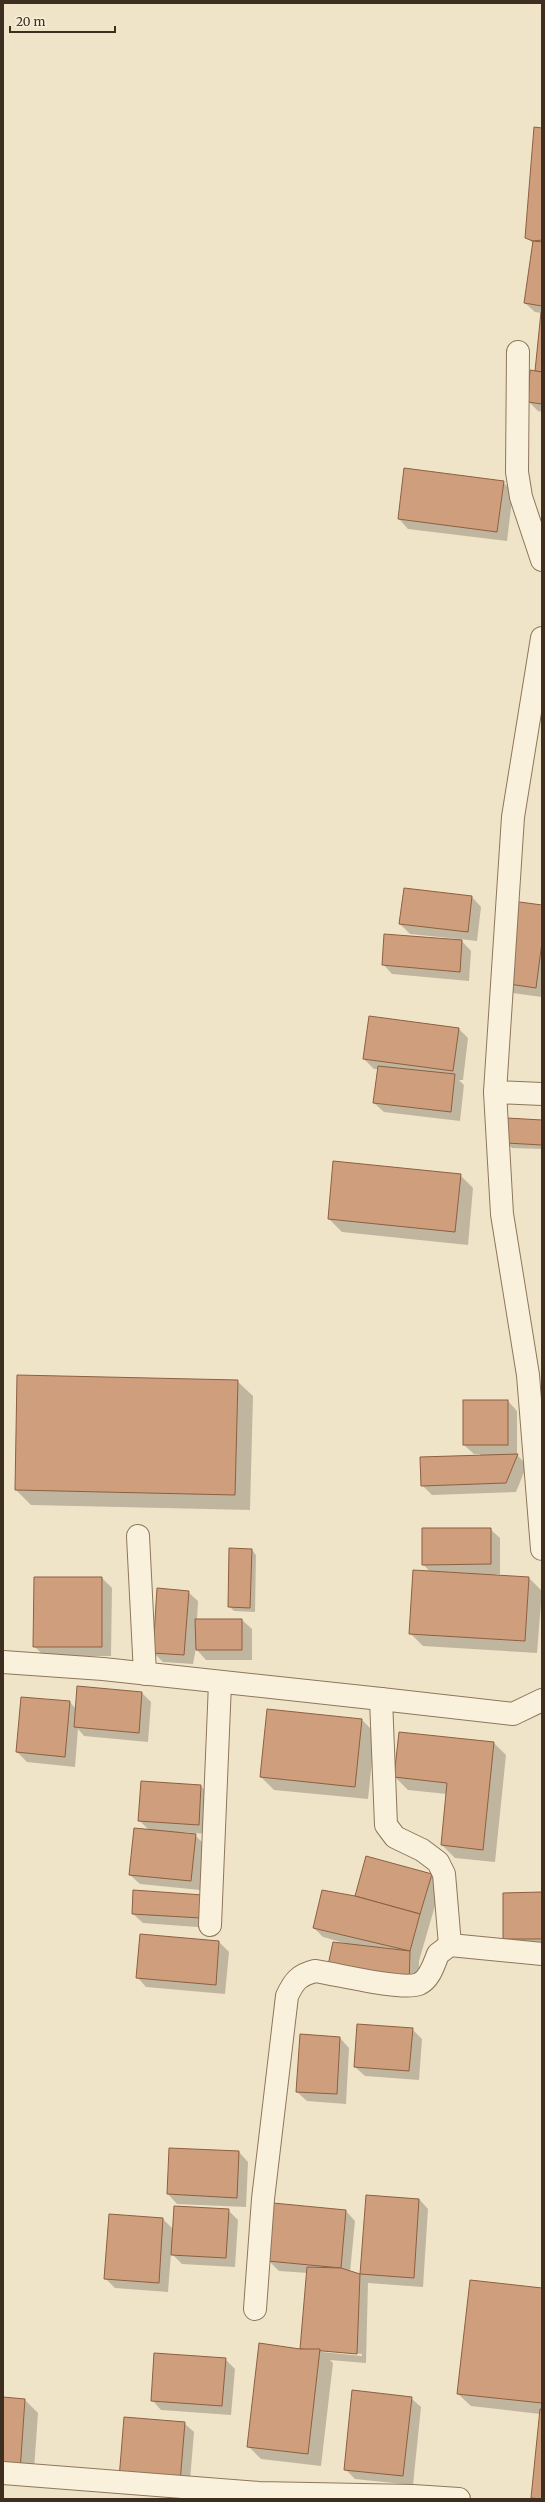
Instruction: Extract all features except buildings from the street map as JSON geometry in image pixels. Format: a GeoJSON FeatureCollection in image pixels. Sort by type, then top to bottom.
{"type":"FeatureCollection","features":[{"type":"Feature","properties":{"kind":"street"},"geometry":{"type":"LineString","coordinates":[[518,352],[517,472],[521,497],[542,560]]}},
{"type":"Feature","properties":{"kind":"street"},"geometry":{"type":"LineString","coordinates":[[541,650],[513,817],[494,1092],[502,1214],[528,1376],[542,1549]]}},
{"type":"Feature","properties":{"kind":"street"},"geometry":{"type":"LineString","coordinates":[[494,1092],[542,1094]]}},
{"type":"Feature","properties":{"kind":"street"},"geometry":{"type":"LineString","coordinates":[[138,1536],[146,1674]]}},
{"type":"Feature","properties":{"kind":"street"},"geometry":{"type":"LineString","coordinates":[[3,1662],[146,1674],[513,1714],[542,1700]]}},
{"type":"Feature","properties":{"kind":"street"},"geometry":{"type":"LineString","coordinates":[[210,1925],[220,1683]]}},
{"type":"Feature","properties":{"kind":"street"},"geometry":{"type":"LineString","coordinates":[[381,1699],[386,1825],[395,1837],[422,1850],[438,1862],[444,1874],[450,1945]]}},
{"type":"Feature","properties":{"kind":"street"},"geometry":{"type":"LineString","coordinates":[[255,2309],[263,2199],[287,1996],[294,1982],[302,1975],[315,1971],[408,1987],[425,1980],[434,1965],[438,1954],[450,1945],[542,1954]]}},
{"type":"Feature","properties":{"kind":"street"},"geometry":{"type":"LineString","coordinates":[[3,2473],[258,2492],[460,2499]]}}]}
